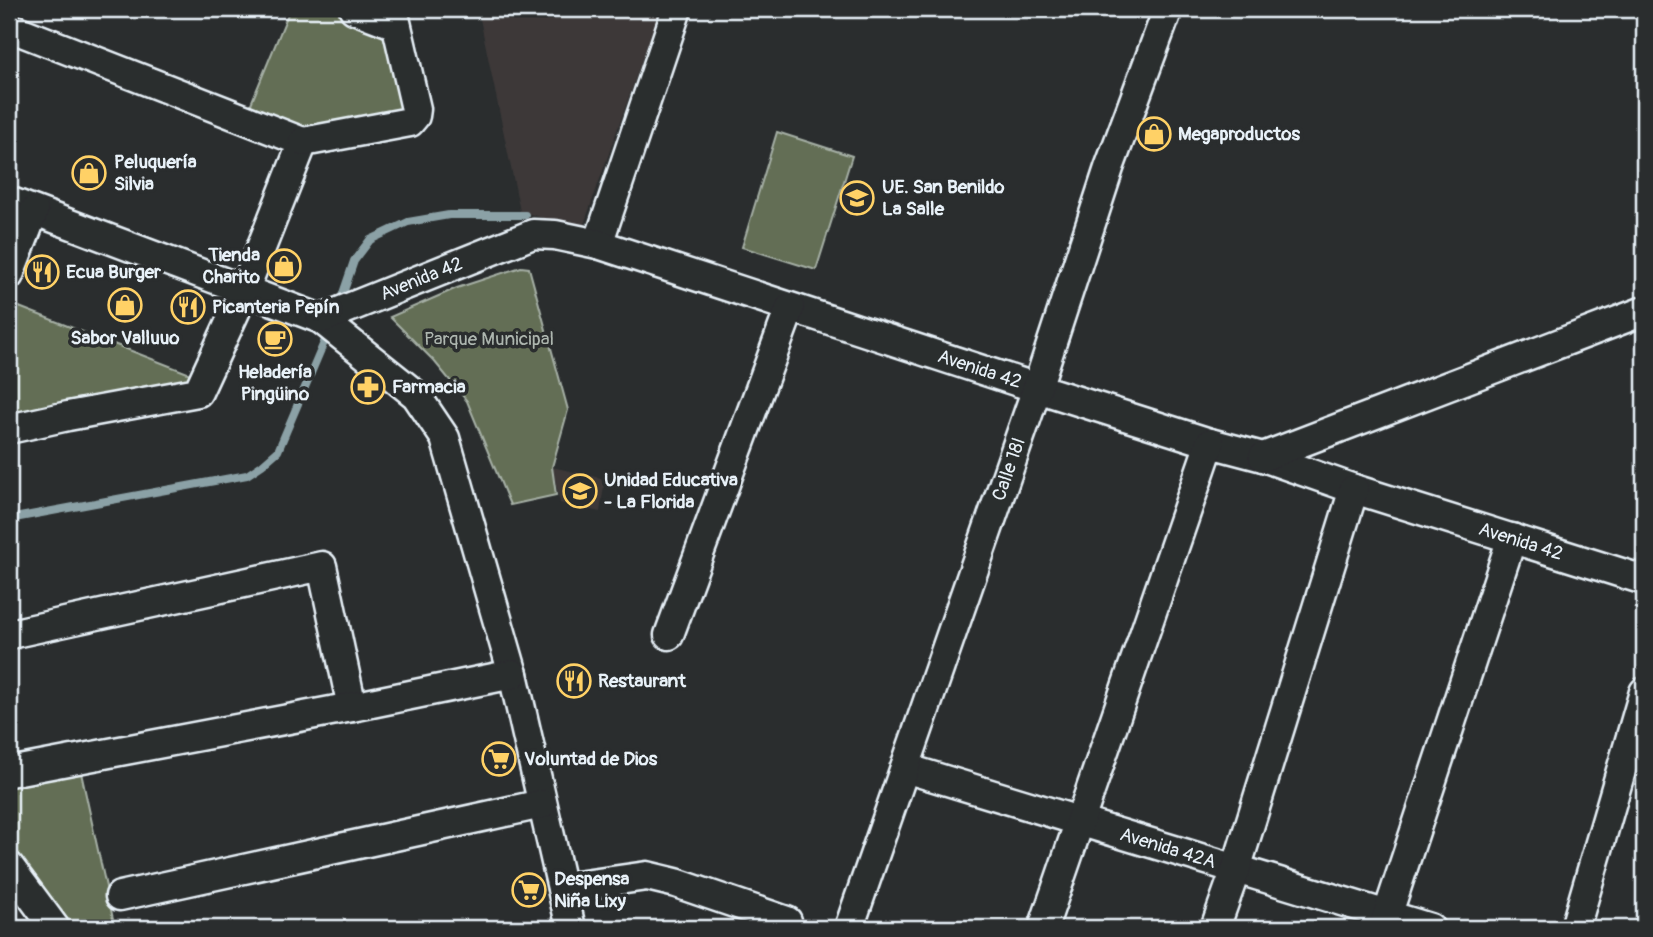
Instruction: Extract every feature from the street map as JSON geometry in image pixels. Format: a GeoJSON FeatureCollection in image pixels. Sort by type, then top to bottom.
{"type":"FeatureCollection","features":[{"type":"Feature","properties":{"kind":"street"},"geometry":{"type":"LineString","coordinates":[[9,27],[303,142],[410,122],[415,116],[416,109],[395,17],[354,9]]}},
{"type":"Feature","properties":{"kind":"street"},"geometry":{"type":"LineString","coordinates":[[598,244],[677,9]]}},
{"type":"Feature","properties":{"kind":"street","name":"Calle 18I"},"geometry":{"type":"LineString","coordinates":[[849,928],[1037,388],[1109,168],[1168,9]]}},
{"type":"Feature","properties":{"kind":"street"},"geometry":{"type":"LineString","coordinates":[[9,429],[198,392],[244,289],[303,142]]}},
{"type":"Feature","properties":{"kind":"street"},"geometry":{"type":"LineString","coordinates":[[9,275],[22,206],[321,319],[416,395],[445,439],[513,674],[571,928]]}},
{"type":"Feature","properties":{"kind":"street","name":"Avenida 42"},"geometry":{"type":"LineString","coordinates":[[321,319],[533,234],[555,235],[598,244],[1037,388],[1263,457],[1354,489],[1644,580]]}},
{"type":"Feature","properties":{"kind":"street"},"geometry":{"type":"LineString","coordinates":[[669,635],[790,308]]}},
{"type":"Feature","properties":{"kind":"street"},"geometry":{"type":"LineString","coordinates":[[1263,457],[1644,311]]}},
{"type":"Feature","properties":{"kind":"street"},"geometry":{"type":"LineString","coordinates":[[1043,928],[1210,443]]}},
{"type":"Feature","properties":{"kind":"street"},"geometry":{"type":"LineString","coordinates":[[1214,928],[1236,869],[1354,489]]}},
{"type":"Feature","properties":{"kind":"street"},"geometry":{"type":"LineString","coordinates":[[1385,922],[1512,538]]}},
{"type":"Feature","properties":{"kind":"street"},"geometry":{"type":"LineString","coordinates":[[10,634],[322,566],[352,707]]}},
{"type":"Feature","properties":{"kind":"street"},"geometry":{"type":"LineString","coordinates":[[9,772],[513,674]]}},
{"type":"Feature","properties":{"kind":"street"},"geometry":{"type":"LineString","coordinates":[[1575,928],[1644,692]]}},
{"type":"Feature","properties":{"kind":"street","name":"Avenida 42A"},"geometry":{"type":"LineString","coordinates":[[905,768],[1236,869],[1385,922],[1430,928]]}},
{"type":"Feature","properties":{"kind":"street"},"geometry":{"type":"LineString","coordinates":[[120,896],[542,804]]}},
{"type":"Feature","properties":{"kind":"street"},"geometry":{"type":"LineString","coordinates":[[9,866],[55,928]]}},
{"type":"Feature","properties":{"kind":"street"},"geometry":{"type":"LineString","coordinates":[[562,888],[647,876],[676,883],[787,921]]}},
{"type":"Feature","properties":{"kind":"shaded area"},"geometry":{"type":"Polygon","coordinates":[[[478,9],[660,9],[582,230],[520,211],[478,9]]]}},
{"type":"Feature","properties":{"kind":"shaded area","name":"Unidad Educativa - La Florida"},"geometry":{"type":"Polygon","coordinates":[[[552,467],[605,479],[600,512],[560,503],[552,467]]]}},
{"type":"Feature","properties":{"kind":"green space"},"geometry":{"type":"Polygon","coordinates":[[[290,9],[388,9],[409,116],[304,132],[248,111],[290,9]]]}},
{"type":"Feature","properties":{"kind":"green space"},"geometry":{"type":"Polygon","coordinates":[[[777,132],[852,156],[816,270],[742,247],[777,132]]]}},
{"type":"Feature","properties":{"kind":"green space","name":"Parque Municipal"},"geometry":{"type":"Polygon","coordinates":[[[521,267],[529,268],[568,410],[552,467],[556,495],[510,505],[467,401],[434,361],[390,317],[457,288],[521,267]]]}},
{"type":"Feature","properties":{"kind":"green space"},"geometry":{"type":"Polygon","coordinates":[[[9,303],[203,379],[9,424],[9,303]]]}},
{"type":"Feature","properties":{"kind":"green space"},"geometry":{"type":"Polygon","coordinates":[[[80,768],[115,928],[63,928],[9,853],[9,781],[80,768]]]}},
{"type":"Feature","properties":{"kind":"waterway"},"geometry":{"type":"LineString","coordinates":[[339,305],[354,261],[370,240],[408,222],[449,215],[525,215]]}},
{"type":"Feature","properties":{"kind":"waterway"},"geometry":{"type":"LineString","coordinates":[[9,519],[247,475],[278,451],[328,333]]}},
{"type":"Feature","properties":{"kind":"place","name":"Megaproductos"},"geometry":{"type":"Point","coordinates":[1154,134]}},
{"type":"Feature","properties":{"kind":"place","name":"Peluquería Silvia"},"geometry":{"type":"Point","coordinates":[89,173]}},
{"type":"Feature","properties":{"kind":"place","name":"UE. San Benildo La Salle"},"geometry":{"type":"Point","coordinates":[857,198]}},
{"type":"Feature","properties":{"kind":"place","name":"Tienda Charito"},"geometry":{"type":"Point","coordinates":[284,266]}},
{"type":"Feature","properties":{"kind":"place","name":"Ecua Burger"},"geometry":{"type":"Point","coordinates":[42,272]}},
{"type":"Feature","properties":{"kind":"place","name":"Sabor Valluuo"},"geometry":{"type":"Point","coordinates":[125,305]}},
{"type":"Feature","properties":{"kind":"place","name":"Picanteria Pepín"},"geometry":{"type":"Point","coordinates":[188,307]}},
{"type":"Feature","properties":{"kind":"place","name":"Heladería Pingüino"},"geometry":{"type":"Point","coordinates":[275,339]}},
{"type":"Feature","properties":{"kind":"place","name":"Farmacia"},"geometry":{"type":"Point","coordinates":[368,387]}},
{"type":"Feature","properties":{"kind":"place","name":"Unidad Educativa - La Florida"},"geometry":{"type":"Point","coordinates":[580,491]}},
{"type":"Feature","properties":{"kind":"place","name":"Restaurant"},"geometry":{"type":"Point","coordinates":[574,681]}},
{"type":"Feature","properties":{"kind":"place","name":"Voluntad de Dios"},"geometry":{"type":"Point","coordinates":[499,759]}},
{"type":"Feature","properties":{"kind":"place","name":"Despensa Niña Lixy"},"geometry":{"type":"Point","coordinates":[529,890]}}]}
